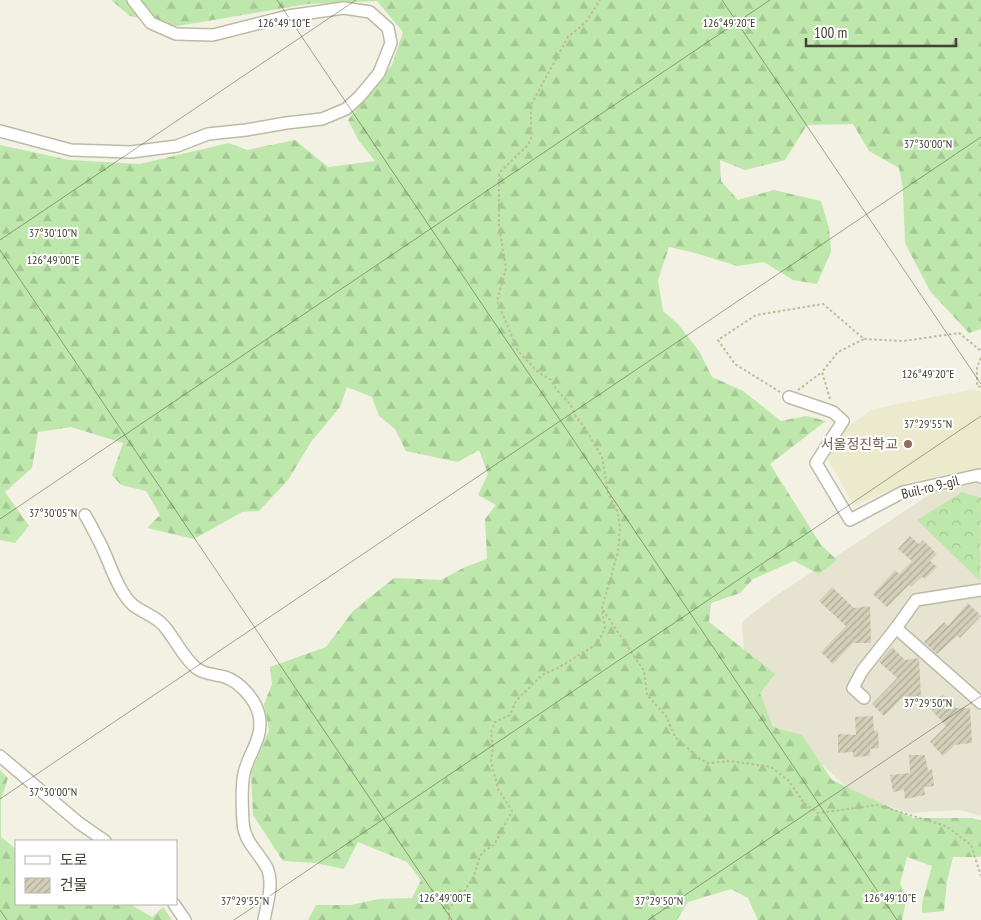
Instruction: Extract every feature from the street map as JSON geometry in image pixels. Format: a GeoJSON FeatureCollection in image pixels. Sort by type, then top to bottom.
{"type":"FeatureCollection","features":[{"type":"Feature","properties":{"kind":"street"},"geometry":{"type":"LineString","coordinates":[[0,131],[71,150],[131,152],[177,146],[208,134],[322,120],[346,109],[360,96],[379,73],[391,43],[388,28],[370,12],[353,9],[344,8],[288,16],[213,34],[176,34],[151,23],[133,0]]}},
{"type":"Feature","properties":{"kind":"street"},"geometry":{"type":"LineString","coordinates":[[789,397],[833,412]]}},
{"type":"Feature","properties":{"kind":"street","name":"Buil-ro 9-gil"},"geometry":{"type":"LineString","coordinates":[[833,412],[842,421],[816,462],[850,520],[903,492],[981,477]]}},
{"type":"Feature","properties":{"kind":"street"},"geometry":{"type":"LineString","coordinates":[[85,515],[102,546],[121,588],[133,605],[163,624],[183,653],[197,669],[213,675],[226,677],[238,684],[249,695],[260,715],[258,740],[245,772],[243,824],[249,844],[266,868],[270,880],[264,920]]}},
{"type":"Feature","properties":{"kind":"street"},"geometry":{"type":"LineString","coordinates":[[864,698],[853,688],[862,671],[916,600],[981,590]]}},
{"type":"Feature","properties":{"kind":"street"},"geometry":{"type":"LineString","coordinates":[[896,628],[981,703]]}},
{"type":"Feature","properties":{"kind":"street"},"geometry":{"type":"LineString","coordinates":[[0,756],[79,823],[104,840]]}},
{"type":"Feature","properties":{"kind":"street"},"geometry":{"type":"LineString","coordinates":[[175,905],[185,920]]}},
{"type":"Feature","properties":{"kind":"path"},"geometry":{"type":"LineString","coordinates":[[449,920],[448,907],[458,901],[474,876],[480,856],[494,845],[512,811],[498,789],[491,762],[493,747],[491,732],[495,722],[510,715],[516,701],[542,675],[558,668],[596,644],[605,628],[602,608],[618,552],[620,529],[618,513],[608,493],[602,456],[576,417],[570,404],[556,389],[551,380],[538,372],[518,351],[497,301],[506,268],[498,227],[499,173],[528,145],[531,138],[531,104],[568,37],[586,22],[600,0]]}},
{"type":"Feature","properties":{"kind":"path"},"geometry":{"type":"LineString","coordinates":[[864,339],[823,304],[756,316],[718,340],[735,364],[789,397],[822,372],[838,352],[864,339],[903,341],[959,333],[981,351]]}},
{"type":"Feature","properties":{"kind":"path"},"geometry":{"type":"LineString","coordinates":[[981,358],[977,367],[977,386],[981,387]]}},
{"type":"Feature","properties":{"kind":"path"},"geometry":{"type":"LineString","coordinates":[[822,372],[833,412]]}},
{"type":"Feature","properties":{"kind":"path"},"geometry":{"type":"LineString","coordinates":[[602,608],[644,671],[647,695],[666,716],[675,737],[700,759],[708,763],[731,761],[771,767],[789,782],[804,803],[818,813],[878,805],[946,826],[971,845],[981,876]]}},
{"type":"Feature","properties":{"kind":"shaded area","name":"서울정진학교"},"geometry":{"type":"Polygon","coordinates":[[[974,389],[981,392],[981,468],[906,483],[854,506],[828,459],[844,429],[873,409],[974,389]]]}},
{"type":"Feature","properties":{"kind":"shaded area"},"geometry":{"type":"Polygon","coordinates":[[[981,482],[981,816],[960,810],[908,813],[855,794],[820,763],[783,741],[762,717],[744,652],[742,622],[771,599],[932,493],[981,482]]]}},
{"type":"Feature","properties":{"kind":"green space"},"geometry":{"type":"Polygon","coordinates":[[[111,0],[981,0],[981,329],[969,333],[930,291],[905,243],[903,189],[899,168],[869,151],[853,124],[807,125],[785,160],[745,170],[720,160],[721,181],[738,200],[774,190],[821,201],[829,228],[831,251],[817,284],[793,280],[764,262],[737,266],[669,247],[658,280],[663,311],[678,324],[699,351],[712,377],[743,391],[781,421],[806,416],[826,421],[770,464],[821,545],[837,560],[819,574],[794,561],[753,579],[740,593],[711,603],[709,622],[775,674],[760,693],[773,727],[802,735],[832,780],[913,818],[973,818],[981,821],[981,855],[980,857],[953,857],[947,881],[944,911],[922,913],[922,903],[932,866],[907,857],[900,884],[907,897],[902,920],[758,920],[748,898],[731,889],[688,902],[677,920],[308,920],[316,905],[350,905],[379,899],[412,898],[421,880],[407,862],[358,842],[344,869],[315,863],[283,861],[253,815],[251,773],[269,730],[264,704],[272,684],[270,667],[326,647],[353,611],[394,578],[441,580],[465,567],[487,559],[485,519],[496,505],[478,495],[488,474],[479,450],[458,462],[406,451],[395,429],[379,416],[372,397],[347,387],[340,407],[311,442],[288,480],[259,511],[242,512],[194,539],[147,528],[160,515],[146,491],[121,485],[112,475],[123,443],[71,427],[38,432],[32,468],[5,492],[29,526],[15,543],[0,540],[0,145],[69,160],[140,164],[229,143],[247,150],[295,140],[328,167],[375,161],[359,141],[348,120],[392,65],[403,32],[377,1],[308,4],[177,26],[130,16],[111,0]]]}},
{"type":"Feature","properties":{"kind":"green space"},"geometry":{"type":"Polygon","coordinates":[[[962,492],[981,498],[980,581],[917,520],[962,492]]]}},
{"type":"Feature","properties":{"kind":"green space"},"geometry":{"type":"Polygon","coordinates":[[[0,770],[8,778],[1,800],[1,837],[15,848],[15,905],[132,905],[152,917],[163,907],[172,920],[0,920],[0,770]]]}},
{"type":"Feature","properties":{"kind":"building"},"geometry":{"type":"Polygon","coordinates":[[[910,536],[919,544],[923,540],[937,554],[930,561],[937,567],[925,579],[922,577],[911,587],[909,585],[887,607],[873,594],[895,570],[899,574],[912,561],[898,549],[910,536]]]}},
{"type":"Feature","properties":{"kind":"building"},"geometry":{"type":"Polygon","coordinates":[[[832,587],[854,608],[870,606],[871,643],[853,643],[833,664],[821,652],[846,626],[819,601],[832,587]]]}},
{"type":"Feature","properties":{"kind":"building"},"geometry":{"type":"Polygon","coordinates":[[[968,603],[981,616],[960,638],[957,636],[937,654],[924,642],[944,622],[948,626],[968,603]]]}},
{"type":"Feature","properties":{"kind":"building"},"geometry":{"type":"Polygon","coordinates":[[[892,647],[905,660],[919,658],[921,697],[904,696],[884,716],[872,704],[897,678],[879,662],[892,647]]]}},
{"type":"Feature","properties":{"kind":"building"},"geometry":{"type":"Polygon","coordinates":[[[943,694],[956,708],[970,708],[972,743],[955,745],[943,756],[930,742],[946,726],[929,707],[943,694]]]}},
{"type":"Feature","properties":{"kind":"building"},"geometry":{"type":"Polygon","coordinates":[[[873,716],[874,731],[878,731],[879,748],[870,749],[870,756],[853,757],[853,752],[838,753],[838,734],[856,735],[855,717],[873,716]]]}},
{"type":"Feature","properties":{"kind":"building"},"geometry":{"type":"Polygon","coordinates":[[[909,755],[925,755],[928,770],[932,769],[934,786],[924,787],[925,795],[905,799],[904,790],[893,792],[890,775],[910,773],[909,755]]]}},
{"type":"Feature","properties":{"kind":"place","name":"서울정진학교"},"geometry":{"type":"Point","coordinates":[908,444]}}]}
